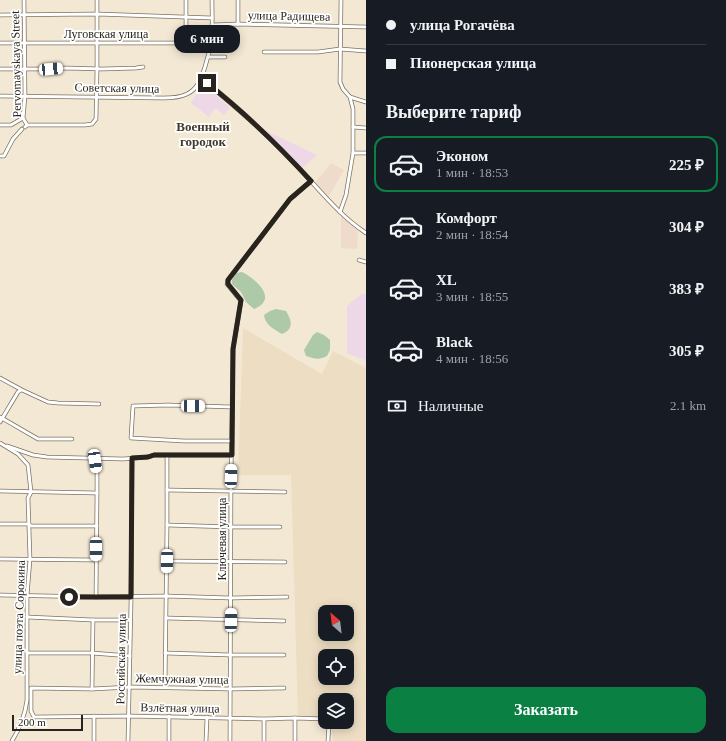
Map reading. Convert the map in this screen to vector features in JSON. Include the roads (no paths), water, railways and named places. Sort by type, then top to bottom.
[{"type":"street","name":"Pervomayskaya Street","points":[[2,156],[13,139],[25,127],[23,118],[25,96],[24,0]]},
{"type":"street","points":[[25,127],[85,126],[92,124],[96,119],[97,0]]},
{"type":"street","points":[[186,0],[186,43]]},
{"type":"street","points":[[212,0],[211,43],[202,78],[253,123],[291,160],[340,212],[366,234]]},
{"type":"street","points":[[238,0],[238,24]]},
{"type":"street","points":[[340,212],[346,195],[353,153],[353,109],[350,98],[340,82],[341,0]]},
{"type":"street","points":[[0,15],[96,14],[212,18]]},
{"type":"street","name":"улица Радищева","points":[[212,25],[238,24],[366,27]]},
{"type":"street","name":"Луговская улица","points":[[0,42],[211,43]]},
{"type":"street","points":[[264,52],[318,52],[340,49],[366,51]]},
{"type":"street","points":[[208,57],[225,57]]},
{"type":"street","points":[[0,69],[97,69],[143,67]]},
{"type":"street","name":"Советская улица","points":[[0,96],[180,97],[194,90],[202,78]]},
{"type":"street","points":[[350,98],[366,102]]},
{"type":"street","points":[[0,125],[11,125],[23,118]]},
{"type":"street","points":[[353,127],[366,128]]},
{"type":"street","points":[[353,153],[366,153]]},
{"type":"street","name":"Ключевая улица","points":[[230,741],[233,349],[241,300],[228,284],[228,280],[290,199],[311,181]]},
{"type":"street","points":[[359,260],[366,262]]},
{"type":"street","points":[[0,378],[21,390],[48,402],[99,404]]},
{"type":"street","points":[[0,422],[1,418],[18,392],[21,390]]},
{"type":"street","points":[[232,406],[133,406],[131,438],[184,441],[232,441]]},
{"type":"street","points":[[1,418],[38,439],[72,439]]},
{"type":"street","points":[[0,444],[33,455],[47,457],[132,458],[154,455],[232,455]]},
{"type":"street","name":"улица поэта Сорокина","points":[[0,444],[18,454],[28,465],[31,492],[28,498],[30,559],[27,596],[26,708],[20,729],[12,741]]},
{"type":"street","points":[[165,688],[167,455]]},
{"type":"street","points":[[95,458],[97,472],[96,597]]},
{"type":"street","name":"Российская улица","points":[[128,741],[132,458]]},
{"type":"street","points":[[167,490],[285,492]]},
{"type":"street","points":[[0,491],[97,493]]},
{"type":"street","points":[[0,524],[29,524],[31,526],[97,526]]},
{"type":"street","points":[[167,525],[280,527]]},
{"type":"street","points":[[0,559],[96,560]]},
{"type":"street","points":[[167,561],[285,562]]},
{"type":"street","points":[[0,595],[231,598],[287,597]]},
{"type":"street","points":[[27,617],[130,620]]},
{"type":"street","points":[[166,618],[284,621]]},
{"type":"street","points":[[92,689],[93,620]]},
{"type":"street","points":[[27,653],[92,653],[130,656]]},
{"type":"street","points":[[165,653],[231,655],[284,654]]},
{"type":"street","name":"Жемчужная улица","points":[[34,717],[31,711],[31,688],[284,688]]},
{"type":"street","points":[[94,716],[94,741]]},
{"type":"street","points":[[169,716],[169,741]]},
{"type":"street","name":"Взлётная улица","points":[[34,717],[169,716],[264,719],[318,718]]},
{"type":"street","points":[[206,741],[207,717]]},
{"type":"street","points":[[295,718],[295,741]]},
{"type":"street","points":[[264,719],[264,741]]},
{"type":"street","points":[[328,741],[329,729]]},
{"type":"district","name":"Военный городок","points":[[203,134]]}]
